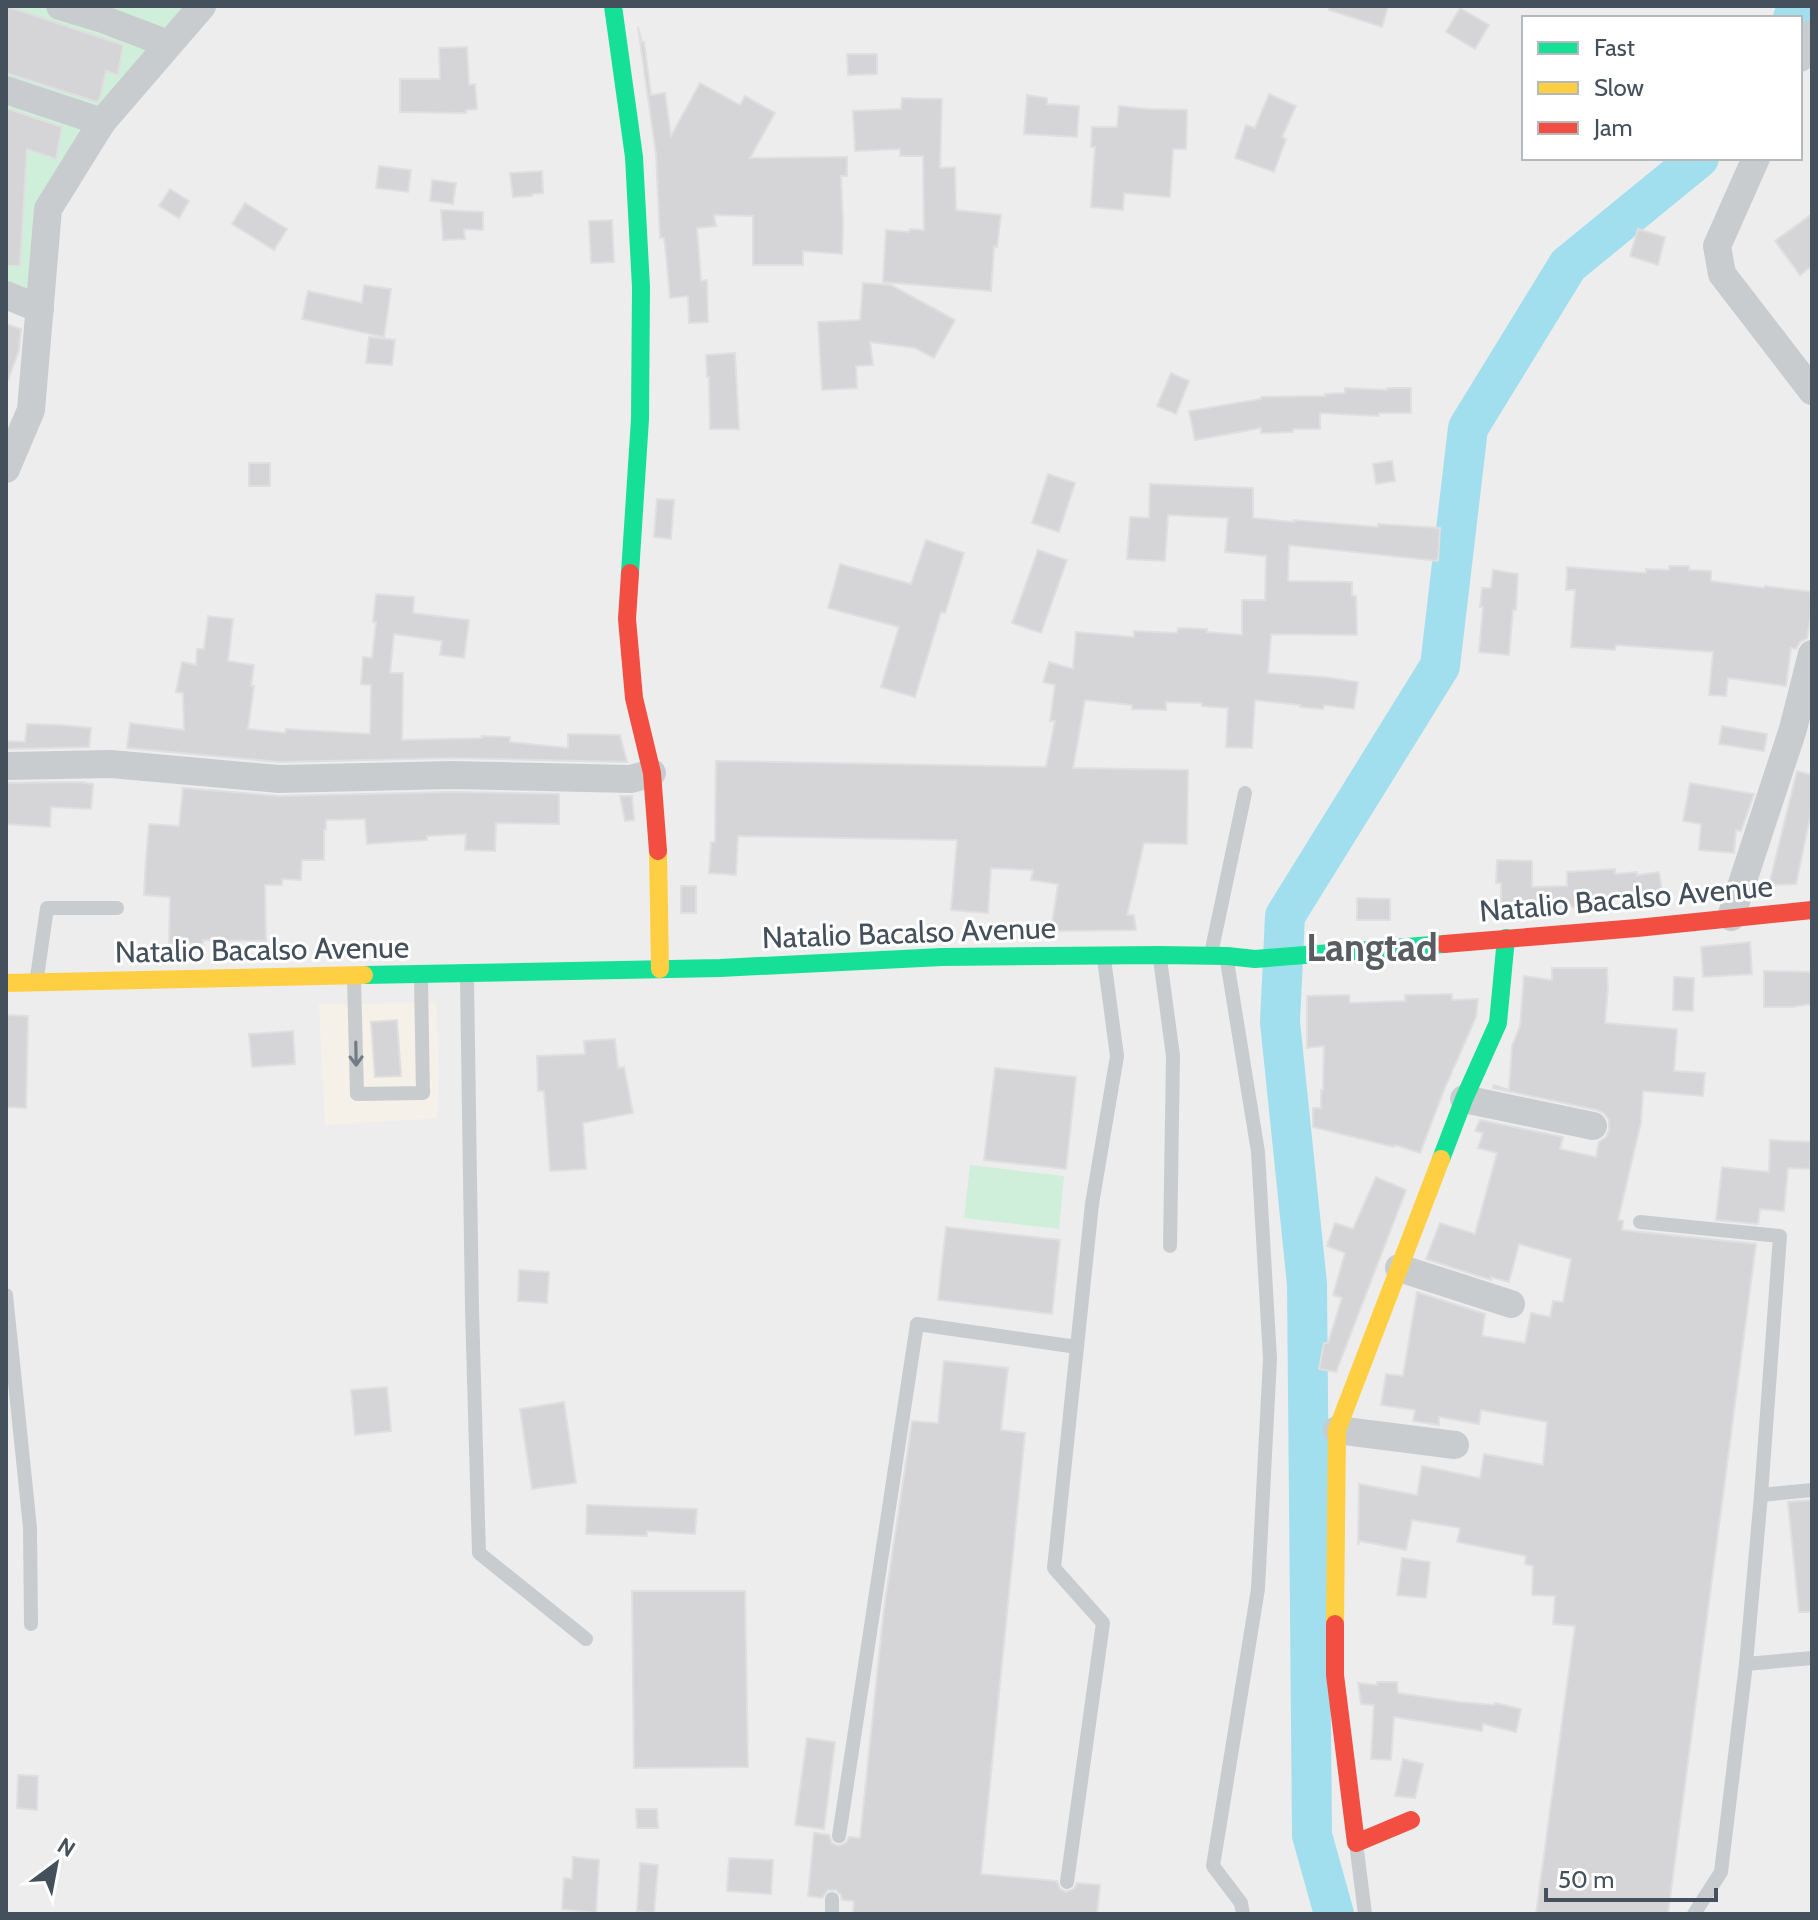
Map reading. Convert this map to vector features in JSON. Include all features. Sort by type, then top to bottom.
[{"type":"main road","points":[[613,6],[634,157],[641,287],[640,419],[627,619],[634,698],[652,773],[658,843],[660,969]]},
{"type":"main road","name":"Natalio Bacalso Avenue","points":[[6,983],[660,969],[942,957],[1159,955],[1255,959],[1637,928],[1812,910]]},
{"type":"main road","points":[[1411,1820],[1356,1843],[1335,1675],[1337,1430],[1464,1099],[1498,1023],[1506,938]]},
{"type":"street","points":[[60,6],[99,12],[168,44]]},
{"type":"street","points":[[6,469],[40,309],[48,209],[102,122],[202,6]]},
{"type":"street","points":[[1802,54],[1812,34]]},
{"type":"street","points":[[6,90],[102,122]]},
{"type":"street","points":[[1755,160],[1717,246],[1722,274],[1812,391]]},
{"type":"street","points":[[6,295],[40,309]]},
{"type":"street","points":[[1731,917],[1793,729],[1812,654]]},
{"type":"street","points":[[6,766],[111,764],[279,779],[452,775],[631,779],[652,773]]},
{"type":"street","points":[[1464,1099],[1593,1126]]},
{"type":"street","points":[[1399,1268],[1511,1304]]},
{"type":"street","points":[[1337,1430],[1455,1445]]},
{"type":"lane","points":[[1243,1914],[1241,1903],[1213,1866],[1258,1589],[1270,1359],[1258,1152],[1219,956],[1245,793]]},
{"type":"lane","points":[[36,982],[47,908],[117,908]]},
{"type":"lane","points":[[1067,1882],[1103,1623],[1054,1568],[1092,1204],[1117,1056],[1103,955]]},
{"type":"lane","points":[[1159,955],[1173,1056],[1170,1246]]},
{"type":"lane","points":[[467,973],[479,1553],[586,1639]]},
{"type":"lane","points":[[354,976],[357,1094],[423,1093],[420,974]]},
{"type":"lane","points":[[1640,1222],[1780,1236],[1746,1664],[1721,1872],[1694,1914]]},
{"type":"lane","points":[[6,1295],[30,1528],[31,1624]]},
{"type":"lane","points":[[839,1836],[917,1324],[1077,1347]]},
{"type":"lane","points":[[1761,1495],[1812,1490]]},
{"type":"lane","points":[[1746,1664],[1812,1658]]},
{"type":"lane","points":[[1356,1843],[1365,1914]]},
{"type":"shaded area","points":[[436,1003],[439,1071],[437,1118],[325,1125],[319,1004]]},
{"type":"green space","points":[[6,6],[202,6],[48,209],[40,309],[6,295]]},
{"type":"green space","points":[[970,1165],[1064,1176],[1059,1229],[964,1218]]},
{"type":"building","points":[[6,6],[123,45],[118,75],[106,71],[97,102],[6,73]]},
{"type":"building","points":[[1329,6],[1388,6],[1382,27],[1329,10]]},
{"type":"building","points":[[1460,8],[1489,25],[1475,49],[1446,32]]},
{"type":"building","points":[[638,27],[644,42],[651,95],[665,93],[671,136],[700,83],[740,105],[745,96],[775,113],[750,158],[847,157],[847,176],[841,176],[842,254],[803,251],[803,265],[753,265],[753,216],[714,215],[716,226],[697,228],[701,281],[707,280],[708,322],[689,323],[688,296],[670,298],[664,238],[660,238],[656,154]]},
{"type":"building","points":[[467,47],[469,85],[475,84],[477,109],[466,110],[466,113],[400,112],[400,79],[440,79],[439,48]]},
{"type":"building","points":[[847,54],[877,54],[877,74],[848,75]]},
{"type":"building","points":[[1269,94],[1296,106],[1282,137],[1286,139],[1274,172],[1235,158],[1246,125],[1255,128]]},
{"type":"building","points":[[1027,95],[1047,98],[1047,104],[1079,106],[1077,137],[1024,134]]},
{"type":"building","points":[[902,98],[942,99],[940,168],[955,167],[956,210],[1001,215],[997,247],[994,246],[991,291],[883,282],[886,230],[924,230],[923,156],[900,156],[900,149],[855,151],[853,111],[901,109]]},
{"type":"building","points":[[1119,106],[1187,110],[1186,149],[1173,149],[1170,197],[1124,193],[1123,210],[1091,207],[1095,147],[1091,147],[1092,127],[1117,127]]},
{"type":"building","points":[[6,108],[62,127],[56,159],[27,149],[20,266],[6,266]]},
{"type":"building","points":[[379,166],[411,170],[408,192],[376,188]]},
{"type":"building","points":[[542,171],[543,193],[513,197],[510,173]]},
{"type":"building","points":[[432,180],[456,183],[453,204],[430,201]]},
{"type":"building","points":[[170,189],[189,201],[179,218],[159,206]]},
{"type":"building","points":[[245,203],[287,229],[274,250],[232,224]]},
{"type":"building","points":[[441,210],[483,212],[483,230],[464,229],[465,239],[443,240]]},
{"type":"building","points":[[1812,214],[1812,266],[1800,275],[1775,241]]},
{"type":"building","points":[[612,220],[614,262],[591,263],[589,221]]},
{"type":"building","points":[[1638,229],[1665,237],[1658,265],[1630,256]]},
{"type":"building","points":[[863,283],[891,285],[955,320],[934,358],[915,348],[870,342],[873,365],[856,366],[857,388],[822,390],[818,322],[860,320]]},
{"type":"building","points":[[364,285],[391,289],[384,337],[302,319],[308,291],[362,303]]},
{"type":"building","points":[[6,324],[21,329],[19,350],[8,380],[6,379]]},
{"type":"building","points":[[369,337],[395,340],[392,365],[366,363]]},
{"type":"building","points":[[735,353],[739,429],[710,429],[706,355]]},
{"type":"building","points":[[1171,373],[1189,381],[1176,414],[1157,406]]},
{"type":"building","points":[[1345,388],[1411,388],[1411,413],[1379,413],[1379,416],[1320,413],[1320,429],[1261,433],[1261,428],[1195,440],[1189,411],[1261,397],[1325,396],[1345,393]]},
{"type":"building","points":[[1392,461],[1395,481],[1376,484],[1373,464]]},
{"type":"building","points":[[249,463],[270,463],[270,486],[249,486]]},
{"type":"building","points":[[1048,474],[1075,483],[1059,532],[1032,523]]},
{"type":"building","points":[[1150,484],[1253,488],[1253,518],[1440,528],[1438,561],[1289,545],[1288,581],[1352,582],[1352,596],[1356,596],[1357,635],[1271,634],[1268,673],[1358,682],[1354,709],[1324,705],[1323,709],[1300,707],[1255,700],[1252,748],[1226,747],[1228,708],[1202,706],[1202,703],[1166,702],[1166,710],[1132,709],[1132,705],[1085,700],[1073,768],[1188,770],[1187,844],[1144,843],[1127,915],[1134,915],[1136,930],[1051,931],[1058,884],[1031,880],[1033,870],[991,868],[988,913],[951,910],[957,840],[738,836],[736,875],[709,873],[711,842],[715,842],[716,761],[1046,767],[1055,721],[1050,721],[1055,685],[1043,682],[1049,662],[1073,669],[1076,632],[1134,637],[1134,631],[1177,633],[1178,628],[1242,635],[1242,600],[1265,600],[1266,556],[1225,552],[1228,518],[1168,515],[1165,561],[1127,559],[1130,517],[1149,518]]},
{"type":"building","points":[[657,499],[674,500],[671,539],[654,537]]},
{"type":"building","points":[[926,540],[964,553],[945,613],[941,612],[915,697],[881,687],[899,627],[828,608],[840,564],[911,584]]},
{"type":"building","points":[[1038,550],[1067,560],[1041,633],[1012,623]]},
{"type":"building","points":[[1669,566],[1711,571],[1711,581],[1812,592],[1807,638],[1796,649],[1791,648],[1786,686],[1728,678],[1726,696],[1709,695],[1713,652],[1616,645],[1615,650],[1571,647],[1575,590],[1566,590],[1567,567],[1646,573],[1646,569],[1669,570]]},
{"type":"building","points":[[1493,570],[1518,574],[1509,655],[1479,652],[1482,588],[1491,588]]},
{"type":"building","points":[[376,594],[414,597],[413,613],[469,620],[464,658],[440,655],[442,641],[394,634],[390,673],[403,673],[402,740],[510,737],[510,742],[568,748],[568,734],[620,735],[627,762],[452,758],[280,762],[127,748],[130,723],[184,730],[183,693],[176,692],[182,662],[196,665],[197,649],[204,649],[208,616],[233,619],[228,661],[254,665],[248,729],[285,733],[286,729],[370,734],[371,685],[361,684],[363,657],[372,658]]},
{"type":"building","points":[[27,724],[91,728],[89,747],[7,749],[7,741],[25,742]]},
{"type":"building","points":[[1722,726],[1767,734],[1764,751],[1719,744]]},
{"type":"building","points":[[1797,771],[1812,775],[1812,808],[1796,884],[1769,885]]},
{"type":"building","points":[[6,783],[93,784],[91,809],[51,807],[50,827],[6,824]]},
{"type":"building","points":[[1690,783],[1754,794],[1741,831],[1736,830],[1734,853],[1699,850],[1701,824],[1683,821]]},
{"type":"building","points":[[183,788],[279,796],[452,792],[559,794],[559,824],[496,823],[495,851],[465,850],[466,834],[367,844],[365,819],[326,820],[324,860],[302,860],[301,880],[282,879],[282,885],[265,885],[266,941],[169,943],[170,897],[144,895],[149,824],[179,826]]},
{"type":"building","points":[[620,796],[632,796],[634,820],[625,821]]},
{"type":"building","points":[[1497,860],[1532,861],[1532,887],[1567,886],[1567,872],[1615,869],[1615,874],[1659,872],[1662,890],[1639,892],[1639,897],[1584,900],[1585,906],[1526,910],[1526,906],[1501,906],[1501,883],[1496,883]]},
{"type":"building","points":[[681,886],[696,886],[696,913],[681,913]]},
{"type":"building","points":[[1357,898],[1390,899],[1390,920],[1357,920]]},
{"type":"building","points":[[1750,942],[1752,974],[1703,977],[1701,947]]},
{"type":"building","points":[[1552,968],[1607,968],[1605,1023],[1677,1029],[1674,1071],[1705,1073],[1703,1096],[1643,1091],[1641,1122],[1618,1220],[1623,1221],[1622,1230],[1756,1244],[1668,1914],[1536,1914],[1575,1626],[1553,1624],[1555,1596],[1532,1595],[1533,1566],[1525,1564],[1526,1556],[1457,1542],[1460,1528],[1412,1520],[1406,1550],[1360,1541],[1358,1545],[1359,1484],[1417,1495],[1422,1466],[1480,1478],[1484,1454],[1543,1465],[1547,1422],[1481,1410],[1479,1424],[1439,1417],[1439,1425],[1413,1421],[1415,1410],[1381,1405],[1386,1374],[1403,1376],[1417,1292],[1485,1314],[1482,1336],[1525,1343],[1531,1313],[1550,1317],[1553,1301],[1563,1302],[1571,1259],[1519,1244],[1509,1282],[1491,1277],[1491,1280],[1426,1259],[1440,1223],[1475,1234],[1497,1153],[1478,1148],[1483,1133],[1475,1131],[1480,1120],[1563,1137],[1560,1149],[1596,1157],[1599,1142],[1606,1137],[1609,1120],[1604,1113],[1493,1088],[1494,1085],[1509,1090],[1512,1046],[1520,1026],[1524,976],[1552,980]]},
{"type":"building","points":[[1764,971],[1812,972],[1812,1004],[1764,1007]]},
{"type":"building","points":[[1674,977],[1694,978],[1693,1011],[1673,1010]]},
{"type":"building","points":[[1452,994],[1452,1000],[1478,999],[1476,1017],[1420,1153],[1313,1127],[1313,1108],[1321,1108],[1324,1046],[1307,1048],[1307,996],[1349,995],[1350,1003],[1405,1001],[1405,995]]},
{"type":"building","points":[[6,1015],[28,1016],[26,1108],[6,1107]]},
{"type":"building","points":[[397,1020],[401,1076],[375,1077],[371,1022]]},
{"type":"building","points":[[293,1031],[295,1064],[252,1067],[249,1034]]},
{"type":"building","points":[[615,1039],[618,1068],[624,1067],[633,1113],[583,1123],[586,1169],[550,1171],[544,1091],[538,1091],[537,1056],[585,1054],[584,1041]]},
{"type":"building","points":[[995,1068],[1076,1077],[1066,1169],[984,1160]]},
{"type":"building","points":[[1770,1140],[1811,1142],[1810,1169],[1788,1168],[1784,1211],[1760,1209],[1758,1224],[1716,1220],[1722,1167],[1769,1172]]},
{"type":"building","points":[[1376,1177],[1406,1190],[1336,1372],[1319,1369],[1324,1343],[1328,1343],[1342,1298],[1333,1295],[1345,1253],[1327,1246],[1335,1223],[1353,1229]]},
{"type":"building","points":[[946,1227],[1060,1240],[1052,1314],[938,1300]]},
{"type":"building","points":[[519,1270],[549,1272],[547,1303],[518,1301]]},
{"type":"building","points":[[944,1361],[1008,1368],[1001,1430],[1025,1433],[981,1874],[1057,1881],[1060,1889],[1066,1892],[1074,1889],[1077,1883],[1100,1885],[1097,1914],[853,1914],[854,1901],[842,1900],[836,1890],[828,1890],[822,1898],[808,1896],[814,1833],[829,1835],[832,1843],[838,1846],[846,1843],[849,1837],[860,1838],[884,1609],[912,1421],[938,1423]]},
{"type":"building","points":[[387,1387],[391,1431],[355,1435],[351,1390]]},
{"type":"building","points":[[564,1402],[576,1483],[532,1489],[520,1409]]},
{"type":"building","points":[[1812,1500],[1812,1612],[1799,1612],[1788,1502]]},
{"type":"building","points":[[587,1505],[697,1509],[695,1534],[647,1531],[647,1536],[586,1534]]},
{"type":"building","points":[[1402,1558],[1430,1562],[1426,1598],[1397,1595]]},
{"type":"building","points":[[632,1591],[745,1591],[748,1767],[634,1768]]},
{"type":"building","points":[[1377,1682],[1397,1682],[1398,1693],[1460,1702],[1495,1703],[1521,1709],[1516,1732],[1483,1724],[1482,1731],[1394,1717],[1391,1760],[1371,1759],[1374,1705],[1361,1704],[1358,1683],[1377,1685]]},
{"type":"building","points":[[807,1738],[835,1742],[824,1829],[795,1825]]},
{"type":"building","points":[[1403,1759],[1423,1764],[1415,1798],[1395,1796]]},
{"type":"building","points":[[18,1775],[38,1776],[37,1810],[17,1808]]},
{"type":"building","points":[[636,1809],[657,1809],[658,1828],[637,1828]]},
{"type":"building","points":[[573,1857],[599,1860],[596,1913],[562,1909],[564,1878],[572,1879]]},
{"type":"building","points":[[729,1858],[773,1860],[771,1894],[727,1891]]},
{"type":"building","points":[[640,1863],[658,1865],[654,1913],[637,1911]]},
{"type":"waterway","points":[[1794,16],[1799,6]]},
{"type":"waterway","points":[[1334,1914],[1312,1835],[1307,1284],[1280,1022],[1285,916],[1440,666],[1468,428],[1568,265],[1697,160]]},
{"type":"traffic: fast","points":[[613,6],[634,157],[641,287],[640,419],[630,573]]},
{"type":"traffic: fast","points":[[1441,1159],[1498,1023],[1506,938]]},
{"type":"traffic: fast","points":[[364,975],[720,968],[942,957],[1159,955],[1255,959],[1444,944]]},
{"type":"traffic: slow","points":[[658,851],[660,969]]},
{"type":"traffic: slow","points":[[6,983],[364,975]]},
{"type":"traffic: slow","points":[[1335,1624],[1337,1430],[1441,1159]]},
{"type":"traffic: jam","points":[[630,573],[627,619],[634,698],[652,773],[658,851]]},
{"type":"traffic: jam","points":[[1444,944],[1812,910]]},
{"type":"traffic: jam","points":[[1335,1624],[1335,1675],[1356,1843],[1411,1820]]},
{"type":"district","name":"Langtad","points":[[1372,948]]}]
